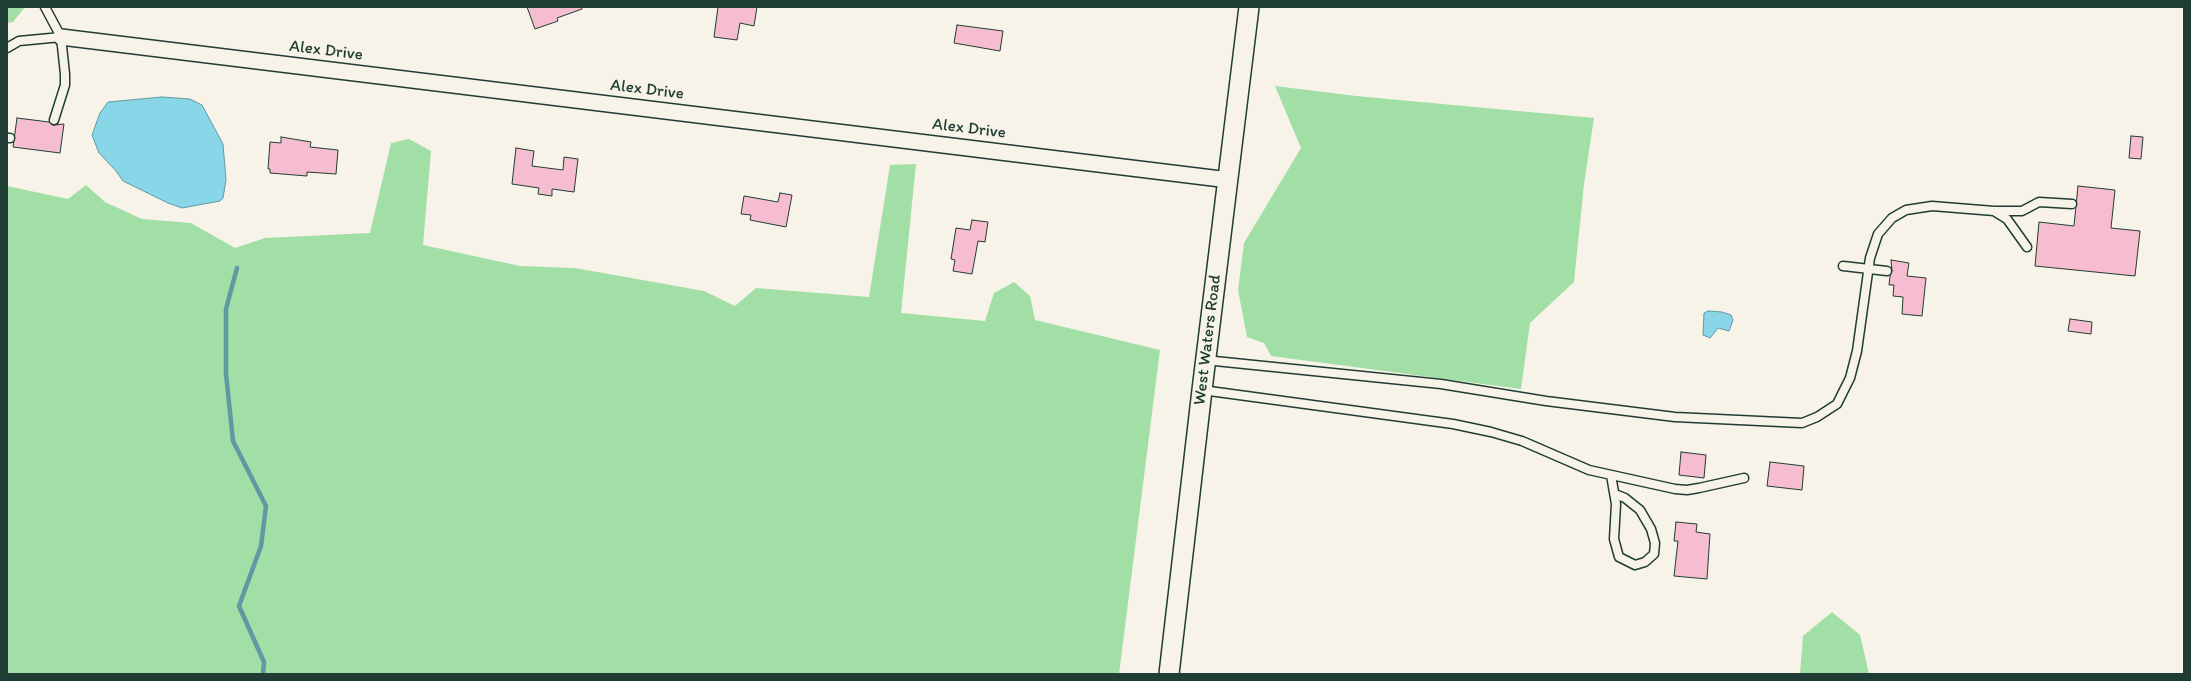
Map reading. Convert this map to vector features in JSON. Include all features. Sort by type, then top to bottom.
[{"type":"street","name":"West Waters Road","points":[[1170,674],[1205,360],[1229,180],[1249,7]]},
{"type":"street","name":"Alex Drive","points":[[61,38],[1229,180]]},
{"type":"lane","points":[[45,7],[61,38],[65,85],[54,120]]},
{"type":"lane","points":[[7,48],[19,42],[61,38]]},
{"type":"lane","points":[[1205,360],[1441,384],[1546,401],[1675,417],[1802,423],[1817,417],[1837,404],[1850,378],[1857,351],[1868,269],[1878,234],[1892,218],[1906,210],[1932,206],[1994,211],[2022,210],[2039,202],[2072,204]]},
{"type":"lane","points":[[1994,211],[2006,219],[2026,246]]},
{"type":"lane","points":[[1843,266],[1886,271]]},
{"type":"lane","points":[[1202,390],[1476,428],[1522,441],[1589,470],[1687,490],[1744,478]]},
{"type":"lane","points":[[1611,475],[1615,494],[1614,539],[1619,557],[1635,565],[1645,562],[1654,554],[1655,543],[1651,529],[1640,510],[1625,498],[1615,494]]},
{"type":"green space","points":[[7,7],[25,7],[13,22],[7,23]]},
{"type":"green space","points":[[1275,86],[1356,96],[1594,118],[1584,184],[1574,282],[1530,323],[1521,389],[1271,356],[1264,343],[1247,337],[1238,290],[1244,243],[1301,148]]},
{"type":"green space","points":[[409,139],[431,151],[423,245],[520,266],[575,268],[704,291],[735,306],[756,288],[869,297],[890,165],[916,164],[901,313],[985,321],[994,293],[1014,282],[1030,296],[1035,320],[1160,350],[1119,674],[7,674],[7,186],[68,199],[86,185],[105,202],[142,219],[191,223],[235,248],[265,238],[370,233],[391,143]]},
{"type":"green space","points":[[1832,612],[1860,635],[1869,674],[1800,674],[1803,636]]},
{"type":"water","points":[[162,97],[190,99],[202,105],[223,144],[226,180],[223,198],[220,201],[182,208],[168,203],[123,181],[99,153],[92,135],[100,113],[108,102]]},
{"type":"water","points":[[1708,311],[1722,312],[1731,315],[1733,320],[1729,331],[1718,328],[1710,338],[1703,335],[1704,313]]},
{"type":"building","points":[[527,7],[581,7],[582,9],[557,18],[558,21],[535,29]]},
{"type":"building","points":[[718,7],[757,7],[754,26],[740,23],[737,40],[714,37]]},
{"type":"building","points":[[957,25],[1003,31],[1000,51],[954,43]]},
{"type":"building","points":[[17,118],[49,122],[53,125],[64,124],[60,153],[13,147]]},
{"type":"building","points":[[2131,136],[2143,137],[2141,159],[2129,158]]},
{"type":"building","points":[[281,137],[311,142],[310,147],[338,150],[336,174],[307,172],[307,176],[270,173],[270,169],[268,169],[270,142],[281,143]]},
{"type":"building","points":[[516,148],[534,151],[532,166],[563,170],[564,157],[578,159],[574,192],[552,189],[552,196],[538,194],[539,188],[512,184]]},
{"type":"building","points":[[2078,186],[2115,190],[2111,228],[2140,231],[2135,276],[2035,266],[2039,222],[2074,226]]},
{"type":"building","points":[[780,193],[792,195],[786,227],[750,220],[751,215],[741,214],[744,196],[778,202]]},
{"type":"building","points":[[972,220],[988,222],[985,242],[978,241],[972,274],[953,271],[955,260],[951,259],[956,228],[970,230]]},
{"type":"building","points":[[1891,260],[1909,263],[1907,276],[1926,278],[1922,316],[1902,314],[1903,297],[1893,296],[1894,285],[1889,285],[1892,271]]},
{"type":"building","points":[[2070,319],[2092,322],[2091,334],[2068,331]]},
{"type":"building","points":[[1681,452],[1706,455],[1704,478],[1679,475]]},
{"type":"building","points":[[1770,462],[1804,466],[1802,490],[1767,486]]},
{"type":"building","points":[[1676,522],[1697,524],[1696,532],[1710,534],[1707,579],[1674,576],[1678,541],[1674,541]]},
{"type":"waterway","points":[[237,268],[226,309],[226,374],[233,441],[266,506],[261,546],[239,606],[264,662],[263,674]]}]
